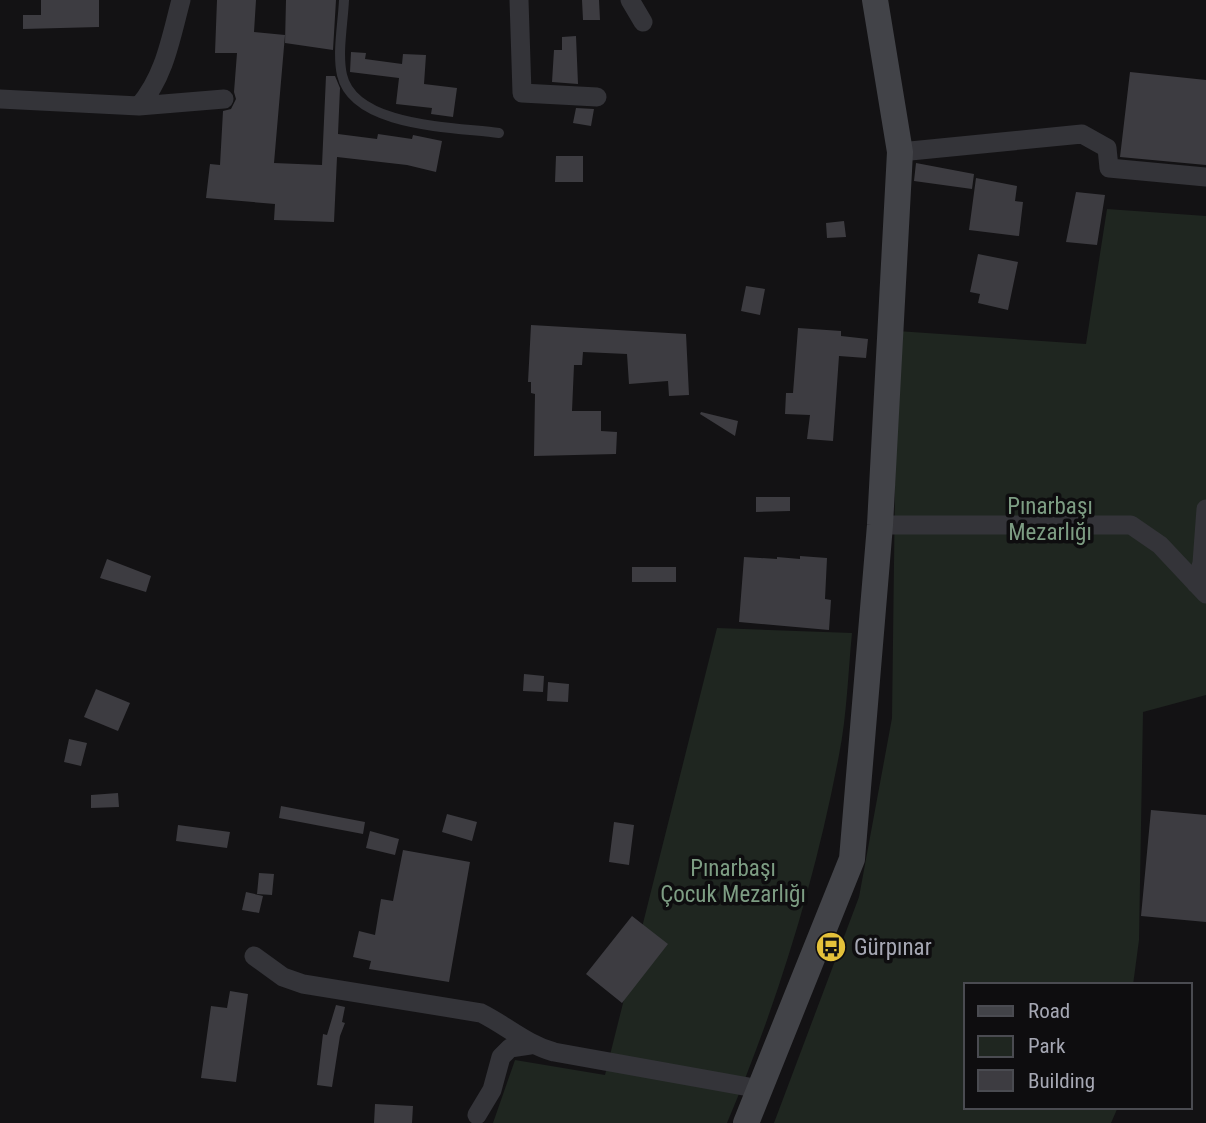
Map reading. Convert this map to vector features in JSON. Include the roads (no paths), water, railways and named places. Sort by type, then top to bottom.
[{"type":"main road","points":[[746,1123],[852,859],[880,525],[901,152],[875,0]]},
{"type":"street","points":[[139,106],[151,92],[162,69],[181,0]]},
{"type":"street","points":[[519,0],[522,93],[597,97]]},
{"type":"street","points":[[630,0],[643,22]]},
{"type":"street","points":[[0,99],[139,106],[224,99]]},
{"type":"street","points":[[901,152],[1082,134],[1107,148],[1109,167],[1206,177]]},
{"type":"street","points":[[1201,589],[1206,509]]},
{"type":"street","points":[[880,525],[1131,525],[1160,545],[1201,589]]},
{"type":"street","points":[[254,956],[283,977],[303,984],[481,1013],[503,1024],[530,1045]]},
{"type":"street","points":[[477,1115],[492,1090],[501,1058],[510,1048],[530,1045],[654,1072],[760,1089]]},
{"type":"lane","points":[[344,0],[341,74],[349,91],[363,106],[387,117],[499,133]]},
{"type":"place","name":"Gürpınar","points":[[831,947]]},
{"type":"park label","name":"Pınarbaşı Mezarlığı","points":[[1050,519]]},
{"type":"park label","name":"Pınarbaşı Çocuk Mezarlığı","points":[[733,881]]}]
